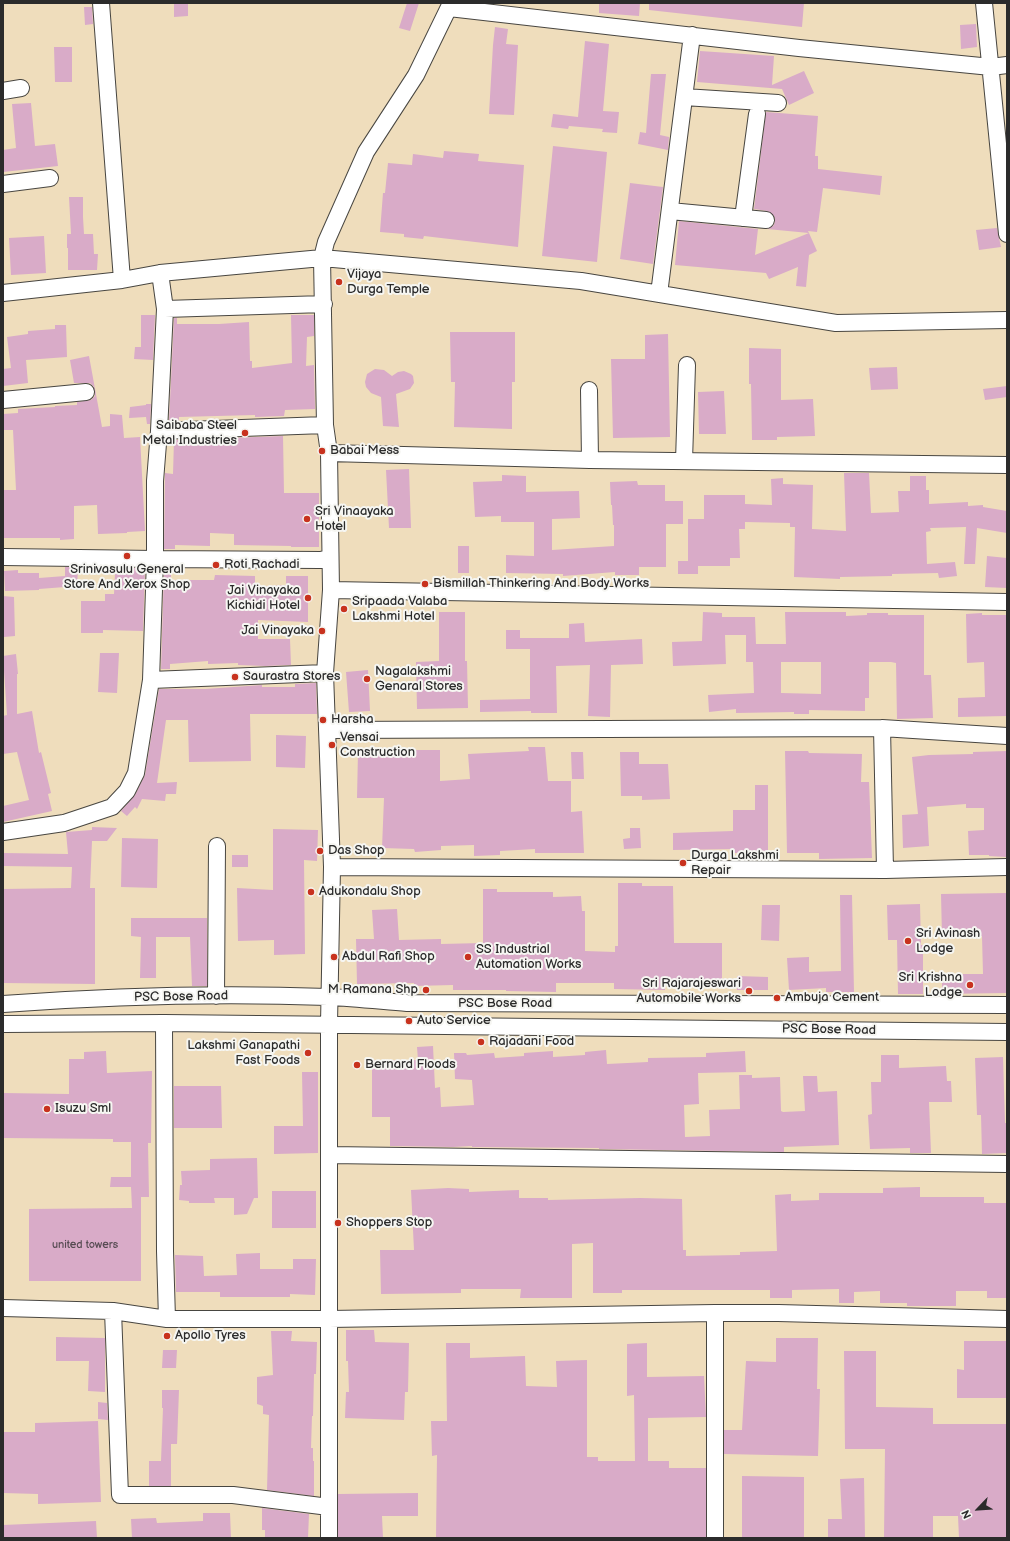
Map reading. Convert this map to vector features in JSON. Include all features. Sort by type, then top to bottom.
[{"type":"street","points":[[101,3],[122,280]]},
{"type":"street","points":[[984,3],[1005,191],[1007,234]]},
{"type":"street","points":[[329,1538],[329,997],[332,867],[325,673],[330,590],[329,453],[325,425],[322,258],[326,242],[366,152],[416,75],[450,5],[692,35],[991,67],[1007,65]]},
{"type":"street","points":[[659,294],[692,35]]},
{"type":"street","points":[[3,91],[21,88]]},
{"type":"street","points":[[684,97],[778,103]]},
{"type":"street","points":[[743,218],[757,114]]},
{"type":"street","points":[[3,184],[50,178]]},
{"type":"street","points":[[670,210],[766,220]]},
{"type":"street","points":[[3,293],[122,280],[161,278],[322,258],[581,281],[836,323],[1007,320]]},
{"type":"street","points":[[3,832],[64,823],[112,807],[127,791],[136,774],[151,680],[155,559],[155,492],[165,305],[161,278]]},
{"type":"street","points":[[165,305],[324,304]]},
{"type":"street","points":[[684,461],[688,365]]},
{"type":"street","points":[[589,390],[590,460]]},
{"type":"street","points":[[3,400],[86,392]]},
{"type":"street","points":[[159,431],[325,425]]},
{"type":"street","points":[[329,453],[590,460],[1007,465]]},
{"type":"street","points":[[3,556],[155,559],[321,560],[329,558]]},
{"type":"street","points":[[330,590],[1007,602]]},
{"type":"street","points":[[151,680],[325,673]]},
{"type":"street","points":[[327,730],[882,728],[1007,736]]},
{"type":"street","points":[[882,728],[884,870]]},
{"type":"street","points":[[216,996],[217,846]]},
{"type":"street","points":[[332,867],[884,870],[1007,867]]},
{"type":"street","name":"PSC Bose Road","points":[[3,1004],[90,998],[216,996],[329,997],[415,1004],[1007,1005]]},
{"type":"street","points":[[164,1023],[165,1251],[168,1320]]},
{"type":"street","name":"PSC Bose Road","points":[[3,1024],[329,1024],[1007,1032]]},
{"type":"street","points":[[329,1155],[1007,1164]]},
{"type":"street","points":[[3,1308],[113,1311],[168,1320],[329,1319],[715,1312],[1007,1319]]},
{"type":"street","points":[[113,1311],[120,1495],[233,1495],[329,1507]]},
{"type":"street","points":[[715,1312],[715,1538]]},
{"type":"building","points":[[174,3],[188,3],[188,16],[174,17]]},
{"type":"building","points":[[407,3],[419,3],[410,31],[399,28]]},
{"type":"building","points":[[599,3],[640,3],[639,16],[599,13]]},
{"type":"building","points":[[649,3],[804,3],[802,27],[649,10]]},
{"type":"building","points":[[84,7],[92,7],[93,24],[85,25]]},
{"type":"building","points":[[976,24],[977,47],[961,49],[960,25]]},
{"type":"building","points":[[495,27],[508,29],[506,44],[518,45],[514,115],[489,114]]},
{"type":"building","points":[[585,41],[609,44],[603,111],[619,112],[617,133],[602,132],[603,129],[569,126],[568,129],[551,127],[553,114],[578,117]]},
{"type":"building","points":[[54,47],[72,47],[72,82],[55,82]]},
{"type":"building","points":[[700,51],[774,56],[772,85],[804,71],[814,93],[789,105],[782,89],[697,82]]},
{"type":"building","points":[[651,74],[666,74],[660,135],[669,137],[668,150],[638,144],[640,132],[646,133]]},
{"type":"building","points":[[31,103],[35,146],[55,144],[58,166],[3,172],[3,150],[16,148],[12,104]]},
{"type":"building","points":[[766,112],[818,116],[815,156],[818,156],[818,169],[882,176],[880,195],[823,188],[817,232],[808,231],[809,233],[767,229],[774,225],[774,216],[767,211],[754,209]]},
{"type":"building","points":[[553,146],[607,152],[597,262],[542,256]]},
{"type":"building","points":[[444,151],[479,154],[478,161],[524,165],[518,247],[424,236],[423,239],[404,237],[404,234],[380,232],[383,193],[385,193],[388,163],[412,165],[413,154],[443,158]]},
{"type":"building","points":[[630,183],[663,187],[653,264],[620,259]]},
{"type":"building","points":[[69,197],[83,197],[84,234],[93,234],[94,254],[98,254],[97,270],[68,270],[67,234],[71,234]]},
{"type":"building","points":[[679,221],[758,229],[755,255],[809,233],[817,251],[809,255],[806,287],[796,286],[798,267],[769,279],[766,273],[675,265]]},
{"type":"building","points":[[997,228],[1001,247],[979,250],[976,230]]},
{"type":"building","points":[[44,236],[46,273],[11,275],[9,238]]},
{"type":"building","points":[[141,315],[155,315],[153,360],[134,359],[135,347],[141,347]]},
{"type":"building","points":[[291,315],[314,315],[314,336],[307,337],[306,366],[314,365],[315,409],[285,410],[284,416],[255,417],[255,415],[179,417],[179,421],[169,421],[174,318],[177,318],[177,324],[249,322],[250,361],[252,361],[252,368],[292,363]]},
{"type":"building","points":[[55,325],[66,325],[67,357],[26,360],[28,383],[3,386],[3,369],[11,368],[7,337],[28,334],[28,331],[55,329]]},
{"type":"building","points":[[450,332],[515,332],[515,382],[512,382],[512,429],[454,427],[455,382],[451,382]]},
{"type":"building","points":[[668,334],[670,437],[613,438],[611,359],[645,359],[645,335]]},
{"type":"building","points":[[749,348],[781,349],[781,400],[813,399],[815,436],[777,437],[777,440],[752,440]]},
{"type":"building","points":[[89,356],[102,427],[110,426],[110,414],[122,415],[124,438],[140,437],[145,531],[98,534],[97,505],[74,506],[74,539],[3,538],[3,490],[16,490],[13,430],[3,430],[3,414],[18,413],[18,409],[77,405],[77,402],[91,400],[95,396],[94,387],[90,383],[74,383],[70,360]]},
{"type":"building","points":[[897,367],[898,389],[871,390],[869,368]]},
{"type":"building","points":[[375,369],[384,370],[392,376],[398,372],[404,371],[413,376],[414,383],[410,389],[396,394],[399,427],[383,426],[381,397],[371,393],[366,387],[365,382],[367,374]]},
{"type":"building","points":[[1007,386],[1007,397],[985,400],[983,389]]},
{"type":"building","points":[[724,391],[726,434],[699,434],[698,392]]},
{"type":"building","points":[[151,404],[150,424],[147,424],[146,417],[129,418],[130,407]]},
{"type":"building","points":[[283,436],[284,493],[319,493],[319,547],[234,545],[234,534],[210,533],[210,546],[175,545],[175,549],[164,549],[165,473],[173,474],[174,440]]},
{"type":"building","points":[[409,469],[411,528],[389,528],[386,470]]},
{"type":"building","points":[[844,473],[869,473],[871,513],[899,512],[898,491],[910,491],[910,476],[926,476],[926,490],[929,490],[929,504],[968,502],[968,506],[983,505],[983,507],[1007,511],[1007,533],[977,528],[975,564],[964,564],[966,527],[930,528],[931,531],[926,532],[927,564],[955,562],[957,576],[939,578],[938,573],[892,574],[892,576],[840,577],[840,579],[794,577],[795,527],[790,527],[790,523],[745,522],[745,529],[739,529],[740,558],[730,558],[730,566],[698,566],[698,574],[678,574],[678,561],[688,561],[688,519],[704,519],[704,495],[745,495],[745,504],[772,505],[771,479],[783,478],[783,484],[813,485],[812,529],[846,531]]},
{"type":"building","points":[[502,475],[526,476],[526,492],[579,491],[580,518],[552,519],[552,550],[614,546],[614,525],[610,482],[637,481],[638,485],[665,485],[665,501],[683,501],[683,524],[666,524],[666,567],[639,567],[639,575],[615,575],[615,572],[563,576],[563,574],[506,573],[506,555],[534,556],[534,522],[501,522],[501,516],[475,517],[473,482],[502,481]]},
{"type":"building","points":[[458,546],[469,546],[469,573],[458,573]]},
{"type":"building","points":[[987,556],[1007,558],[1007,588],[985,587]]},
{"type":"building","points":[[65,567],[78,567],[77,589],[65,589],[65,587],[39,590],[5,591],[4,571],[18,570],[18,573],[39,573],[39,578],[65,576]]},
{"type":"building","points":[[120,568],[145,568],[143,631],[103,630],[103,633],[81,633],[81,601],[105,601],[105,594],[114,594],[115,574],[120,574]]},
{"type":"building","points":[[171,569],[171,580],[214,580],[215,575],[255,576],[255,587],[286,585],[286,576],[308,576],[308,622],[258,620],[258,639],[290,639],[291,665],[238,665],[238,663],[208,664],[208,661],[170,664],[170,669],[161,669],[164,570]]},
{"type":"building","points":[[3,596],[14,597],[15,636],[4,637]]},
{"type":"building","points":[[439,612],[465,612],[465,661],[467,661],[468,708],[417,709],[416,662],[439,661]]},
{"type":"building","points":[[703,612],[722,613],[722,617],[755,617],[756,644],[786,644],[785,612],[846,612],[846,616],[867,615],[867,613],[888,613],[888,615],[924,615],[924,675],[931,675],[933,718],[897,719],[896,663],[891,662],[869,662],[869,698],[865,698],[865,711],[809,710],[809,714],[794,714],[794,712],[736,713],[736,709],[709,712],[708,695],[754,693],[753,662],[746,662],[746,635],[725,635],[726,664],[673,666],[672,642],[702,641]],"holes":[[[781,662],[821,662],[821,694],[781,693]]]},
{"type":"building","points":[[982,613],[982,615],[1007,615],[1007,716],[958,717],[958,698],[985,697],[984,662],[967,663],[966,614]]},
{"type":"building","points":[[584,623],[585,642],[642,639],[643,664],[611,665],[610,717],[588,716],[590,665],[556,666],[557,713],[531,713],[531,711],[480,712],[480,700],[530,699],[530,649],[506,649],[506,630],[520,630],[520,638],[569,638],[569,624]]},
{"type":"building","points":[[100,653],[119,653],[117,693],[98,692]]},
{"type":"building","points":[[16,654],[18,674],[17,714],[32,711],[39,753],[41,752],[51,793],[48,794],[52,811],[3,822],[3,806],[29,800],[17,752],[3,754],[3,716],[7,715],[3,656]]},
{"type":"building","points":[[368,670],[370,711],[349,712],[346,672]]},
{"type":"building","points":[[316,683],[317,714],[250,714],[251,761],[189,762],[188,720],[166,720],[157,783],[177,782],[176,794],[166,794],[165,801],[142,799],[137,809],[135,807],[127,816],[121,811],[135,795],[145,775],[159,689],[205,689],[262,685],[262,687],[295,687],[295,684]]},
{"type":"building","points":[[276,735],[306,736],[305,768],[276,767]]},
{"type":"building","points":[[528,747],[545,747],[548,781],[571,781],[571,812],[582,811],[584,853],[535,853],[535,849],[500,851],[500,855],[474,856],[474,845],[441,846],[441,850],[415,852],[414,849],[382,848],[384,798],[357,798],[358,752],[413,753],[413,750],[440,750],[440,781],[470,779],[468,754],[529,751]]},
{"type":"building","points":[[785,751],[862,754],[861,782],[869,782],[872,858],[819,859],[819,853],[787,853]]},
{"type":"building","points":[[1007,751],[1007,857],[969,855],[968,831],[984,830],[984,808],[966,808],[966,804],[927,807],[929,846],[903,848],[902,815],[918,814],[912,757]]},
{"type":"building","points":[[571,752],[583,752],[584,779],[572,779]]},
{"type":"building","points":[[620,752],[639,752],[639,764],[668,764],[670,799],[642,800],[642,796],[621,796]]},
{"type":"building","points":[[755,785],[768,785],[768,857],[755,857],[755,853],[733,853],[733,849],[673,850],[673,833],[733,831],[733,810],[755,810]]},
{"type":"building","points":[[92,827],[117,828],[107,841],[92,841],[90,888],[95,888],[95,984],[3,983],[3,889],[71,888],[72,867],[3,866],[3,853],[68,854],[66,832],[92,830]]},
{"type":"building","points":[[630,828],[640,828],[641,848],[624,849],[623,839],[630,838]]},
{"type":"building","points":[[273,829],[318,830],[317,861],[304,860],[305,954],[274,955],[274,940],[238,941],[237,888],[273,890]]},
{"type":"building","points":[[122,838],[158,839],[157,888],[121,887]]},
{"type":"building","points":[[232,855],[248,855],[248,867],[232,867]]},
{"type":"building","points":[[618,883],[642,883],[642,886],[673,886],[674,943],[722,943],[722,985],[665,985],[665,990],[614,989],[614,983],[556,983],[556,992],[453,990],[453,985],[414,986],[414,983],[357,984],[356,939],[374,939],[372,910],[397,909],[399,940],[441,939],[441,944],[483,943],[483,889],[497,889],[497,892],[553,892],[553,897],[581,896],[582,911],[585,911],[585,951],[615,952],[615,946],[618,946]]},
{"type":"building","points":[[1007,893],[1007,993],[942,994],[942,974],[983,974],[982,936],[942,937],[941,894]]},
{"type":"building","points":[[840,895],[852,895],[854,992],[826,992],[826,988],[789,990],[787,958],[809,957],[809,972],[841,971]]},
{"type":"building","points":[[920,904],[921,945],[923,945],[923,994],[898,994],[897,940],[888,940],[887,905]]},
{"type":"building","points":[[762,905],[780,905],[779,941],[761,940]]},
{"type":"building","points":[[131,918],[207,918],[207,986],[192,986],[190,937],[156,937],[156,978],[140,978],[141,937],[131,936]]},
{"type":"building","points":[[737,976],[768,977],[768,990],[737,990]]},
{"type":"building","points":[[433,1046],[435,1088],[440,1087],[441,1107],[474,1105],[472,1080],[455,1079],[454,1053],[466,1053],[467,1055],[494,1053],[495,1058],[524,1056],[524,1053],[553,1051],[553,1057],[585,1055],[585,1052],[606,1050],[607,1064],[648,1062],[648,1058],[706,1057],[706,1053],[745,1051],[746,1072],[698,1073],[699,1104],[684,1105],[685,1137],[710,1136],[709,1110],[740,1109],[739,1075],[752,1075],[752,1078],[780,1077],[781,1111],[783,1112],[805,1111],[803,1076],[817,1076],[818,1092],[837,1091],[839,1145],[784,1147],[784,1152],[472,1146],[390,1146],[390,1117],[372,1117],[372,1060],[418,1060],[417,1047]]},
{"type":"building","points":[[106,1051],[107,1073],[152,1071],[151,1143],[148,1143],[149,1197],[141,1197],[141,1281],[29,1281],[29,1209],[132,1208],[131,1187],[110,1187],[111,1177],[131,1177],[131,1142],[113,1142],[113,1139],[3,1138],[3,1093],[69,1094],[69,1059],[84,1059],[84,1052]]},
{"type":"building","points":[[881,1055],[899,1055],[899,1068],[946,1066],[947,1081],[951,1081],[952,1102],[929,1102],[931,1153],[910,1153],[910,1148],[870,1149],[868,1115],[872,1114],[871,1082],[881,1082]]},
{"type":"building","points":[[1003,1057],[1005,1123],[1007,1123],[1007,1153],[982,1154],[981,1115],[977,1115],[975,1058]]},
{"type":"building","points":[[302,1072],[318,1072],[318,1153],[274,1154],[274,1126],[303,1126]]},
{"type":"building","points":[[174,1086],[221,1086],[222,1128],[174,1128]]},
{"type":"building","points":[[257,1158],[258,1198],[254,1198],[247,1214],[234,1215],[234,1198],[214,1198],[215,1203],[189,1203],[189,1201],[179,1200],[180,1185],[182,1185],[181,1171],[210,1170],[210,1159]]},
{"type":"building","points":[[920,1187],[920,1197],[984,1197],[984,1203],[1007,1203],[1007,1298],[987,1298],[987,1291],[956,1291],[956,1306],[907,1306],[907,1303],[880,1303],[880,1291],[854,1292],[854,1303],[839,1303],[839,1289],[792,1290],[792,1298],[770,1298],[770,1290],[622,1290],[622,1293],[593,1293],[593,1243],[572,1244],[572,1298],[520,1298],[521,1289],[461,1289],[461,1293],[381,1294],[380,1250],[414,1250],[411,1190],[448,1188],[469,1189],[469,1192],[519,1190],[519,1198],[548,1198],[548,1200],[640,1198],[682,1199],[683,1250],[686,1250],[686,1256],[740,1255],[740,1252],[777,1251],[775,1195],[791,1194],[791,1201],[819,1200],[819,1193],[883,1193],[883,1188]]},
{"type":"building","points":[[272,1191],[316,1191],[316,1228],[272,1228]]},
{"type":"building","points":[[260,1253],[260,1269],[293,1269],[293,1259],[316,1259],[315,1295],[290,1294],[290,1297],[220,1297],[220,1292],[176,1292],[175,1255],[203,1256],[204,1276],[237,1275],[236,1254]]},
{"type":"building","points":[[346,1330],[374,1330],[375,1342],[409,1343],[408,1392],[405,1392],[404,1420],[345,1418],[346,1392],[349,1392],[348,1361],[346,1361]]},
{"type":"building","points":[[271,1331],[292,1331],[291,1341],[317,1342],[311,1448],[313,1448],[314,1461],[314,1496],[267,1490],[269,1415],[263,1414],[263,1406],[257,1404],[257,1377],[273,1375]]},
{"type":"building","points":[[56,1337],[105,1338],[105,1392],[88,1391],[89,1361],[56,1361]]},
{"type":"building","points":[[776,1338],[818,1338],[817,1389],[820,1389],[818,1456],[724,1454],[724,1430],[742,1430],[746,1361],[776,1362]]},
{"type":"building","points":[[964,1341],[1007,1341],[1007,1398],[957,1398],[957,1369],[964,1370]]},
{"type":"building","points":[[446,1343],[470,1343],[470,1358],[525,1356],[526,1386],[557,1387],[556,1361],[587,1360],[587,1457],[598,1457],[598,1461],[635,1461],[634,1395],[627,1396],[627,1344],[647,1343],[647,1377],[704,1376],[706,1417],[648,1418],[648,1461],[669,1461],[669,1468],[706,1468],[706,1538],[436,1538],[437,1455],[432,1456],[431,1421],[447,1421]]},
{"type":"building","points":[[163,1350],[177,1350],[176,1368],[162,1368]]},
{"type":"building","points":[[844,1351],[876,1351],[876,1407],[933,1408],[933,1424],[1007,1424],[1007,1538],[959,1538],[958,1516],[933,1516],[933,1538],[884,1538],[885,1449],[845,1449]]},
{"type":"building","points":[[162,1390],[179,1390],[177,1444],[171,1444],[171,1486],[149,1486],[149,1461],[161,1461],[163,1408]]},
{"type":"building","points":[[98,1402],[107,1403],[108,1420],[98,1419]]},
{"type":"building","points":[[98,1421],[101,1502],[38,1504],[38,1494],[3,1493],[3,1432],[35,1432],[35,1423]]},
{"type":"building","points":[[742,1476],[804,1477],[804,1538],[742,1538]]},
{"type":"building","points":[[864,1478],[865,1538],[828,1538],[828,1519],[842,1519],[840,1479]]},
{"type":"building","points":[[418,1493],[418,1516],[382,1516],[383,1538],[338,1538],[338,1494]]},
{"type":"building","points":[[262,1508],[309,1514],[308,1538],[265,1538],[265,1530],[262,1530]]},
{"type":"building","points":[[203,1513],[230,1513],[231,1538],[132,1538],[131,1519],[156,1518],[157,1523],[203,1521]]},
{"type":"building","points":[[96,1521],[97,1538],[3,1538],[3,1525]]},
{"type":"place","name":"Vijaya Durga Temple","points":[[339,282]]},
{"type":"place","name":"Saibaba Steel Metal Industries","points":[[245,433]]},
{"type":"place","name":"Babai Mess","points":[[322,451]]},
{"type":"place","name":"Sri Vinaayaka Hotel","points":[[307,519]]},
{"type":"place","name":"Srinivasulu General Store And Xerox Shop","points":[[127,556]]},
{"type":"place","name":"Roti Rachadi","points":[[216,565]]},
{"type":"place","name":"Bismillah Thinkering And Body Works","points":[[425,584]]},
{"type":"place","name":"Jai Vinayaka Kichidi Hotel","points":[[308,598]]},
{"type":"place","name":"Sripaada Valaba Lakshmi Hotel","points":[[344,609]]},
{"type":"place","name":"Jai Vinayaka","points":[[322,631]]},
{"type":"place","name":"Saurastra Stores","points":[[235,677]]},
{"type":"place","name":"Nagalakshmi Genaral Stores","points":[[367,679]]},
{"type":"place","name":"Harsha","points":[[323,720]]},
{"type":"place","name":"Vensai Construction","points":[[332,745]]},
{"type":"place","name":"Das Shop","points":[[320,851]]},
{"type":"place","name":"Durga Lakshmi Repair","points":[[683,863]]},
{"type":"place","name":"Adukondalu Shop","points":[[311,892]]},
{"type":"place","name":"Sri Avinash Lodge","points":[[908,941]]},
{"type":"place","name":"Abdul Rafi Shop","points":[[334,957]]},
{"type":"place","name":"SS Industrial Automation Works","points":[[468,957]]},
{"type":"place","name":"Sri Krishna Lodge","points":[[970,985]]},
{"type":"place","name":"M Ramana Shp","points":[[426,990]]},
{"type":"place","name":"Sri Rajarajeswari Automobile Works","points":[[749,991]]},
{"type":"place","name":"Ambuja Cement","points":[[777,998]]},
{"type":"place","name":"Auto Service","points":[[409,1021]]},
{"type":"place","name":"Rajadani Food","points":[[481,1042]]},
{"type":"place","name":"Lakshmi Ganapathi Fast Foods","points":[[308,1053]]},
{"type":"place","name":"Bernard Floods","points":[[357,1065]]},
{"type":"place","name":"Isuzu Sml","points":[[47,1109]]},
{"type":"place","name":"Shoppers Stop","points":[[338,1223]]},
{"type":"place","name":"Apollo Tyres","points":[[167,1336]]}]
